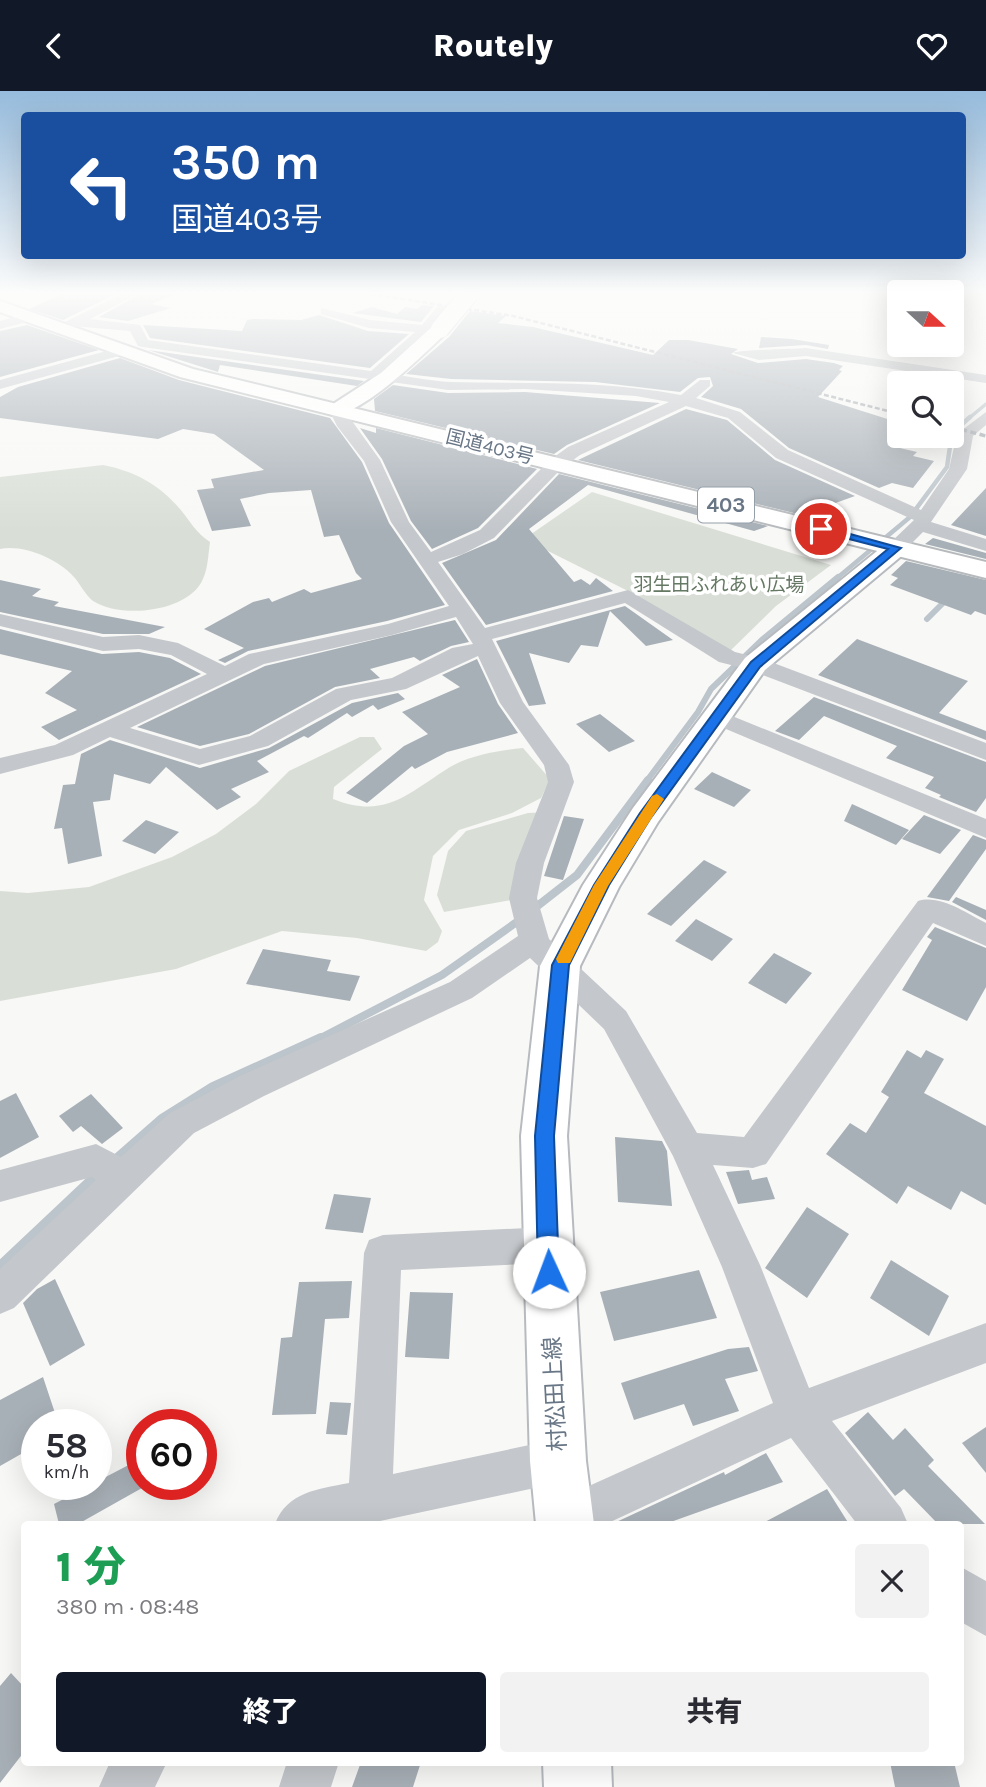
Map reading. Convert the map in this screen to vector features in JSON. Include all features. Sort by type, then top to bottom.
[{"type":"main road","name":"国道403号","points":[[185,372],[986,571]]},
{"type":"main road","points":[[337,410],[385,372]]},
{"type":"main road","name":"村松田上線","points":[[565,1521],[558,1461],[544,1136],[547,953],[601,885],[715,716],[755,664],[896,548]]},
{"type":"main road","points":[[577,1766],[578,1787]]},
{"type":"street","points":[[0,385],[46,372]]},
{"type":"street","points":[[355,372],[448,386],[538,385],[636,391],[723,409],[782,454],[899,505],[922,521],[986,545]]},
{"type":"street","points":[[940,372],[986,379]]},
{"type":"street","points":[[427,559],[456,550],[487,534],[556,464],[574,451],[684,401],[705,383]]},
{"type":"street","points":[[337,410],[345,426],[372,460],[400,522],[484,642],[512,703],[556,765],[561,782],[530,863],[523,898],[547,953],[615,1020],[687,1148],[741,1265],[798,1412],[882,1521]]},
{"type":"street","points":[[896,548],[922,521],[958,469],[965,434],[986,417]]},
{"type":"street","points":[[111,730],[199,757],[259,741],[344,694],[398,684],[484,642],[628,596],[727,657],[755,664],[986,752]]},
{"type":"street","points":[[0,765],[64,750],[257,659],[392,629],[461,609]]},
{"type":"street","points":[[0,621],[103,644],[139,642],[178,650],[226,675]]},
{"type":"street","points":[[715,716],[986,829]]},
{"type":"street","points":[[687,1148],[753,1153],[929,908],[986,935]]},
{"type":"street","points":[[0,1294],[109,1169],[182,1123],[252,1086],[547,953]]},
{"type":"street","points":[[0,1186],[109,1169]]},
{"type":"street","points":[[370,1500],[383,1253],[548,1245]]},
{"type":"street","points":[[567,1521],[798,1412],[986,1343]]},
{"type":"street","points":[[302,1521],[313,1513],[558,1461]]},
{"type":"street","points":[[964,1594],[986,1612]]},
{"type":"street","points":[[125,1787],[138,1766]]},
{"type":"street","points":[[305,1787],[312,1766]]},
{"type":"green space","points":[[103,465],[135,475],[155,486],[172,500],[197,531],[210,542],[201,583],[181,601],[151,610],[105,607],[87,596],[66,570],[40,554],[19,549],[0,549],[0,477]]},
{"type":"green space","name":"羽生田ふれあい広場","points":[[592,492],[831,565],[776,606],[728,653],[630,592],[524,539]]},
{"type":"green space","points":[[360,737],[374,737],[382,749],[334,787],[333,799],[352,805],[368,807],[396,801],[467,759],[514,749],[523,748],[550,779],[541,798],[512,813],[459,830],[433,856],[424,900],[442,931],[438,942],[426,951],[357,938],[282,931],[176,969],[0,1001],[0,891],[28,893],[89,887],[172,857],[216,834],[256,804],[289,771]]},
{"type":"green space","points":[[549,812],[523,898],[444,912],[437,895],[448,851],[466,831],[528,813]]},
{"type":"building","points":[[0,372],[18,372],[0,377]]},
{"type":"building","points":[[70,372],[158,372],[179,380],[330,418],[362,462],[389,523],[445,605],[387,621],[248,651],[225,663],[218,660],[244,648],[204,629],[253,602],[269,598],[272,602],[304,589],[311,593],[362,579],[356,573],[339,535],[324,537],[311,490],[269,493],[240,499],[251,526],[212,531],[197,490],[214,488],[211,479],[264,470],[214,434],[183,429],[158,439],[0,418],[0,397],[18,387]]},
{"type":"building","points":[[267,372],[302,372],[364,381],[357,386]]},
{"type":"building","points":[[841,372],[818,397],[887,419],[887,448],[917,452],[913,456],[934,461],[913,488],[892,483],[879,488],[789,448],[741,409],[701,397],[713,386],[710,377],[698,378],[680,392],[595,382],[451,379],[406,374]]},
{"type":"building","points":[[393,385],[448,393],[525,392],[660,403],[567,445],[554,454],[375,411],[374,399]]},
{"type":"building","points":[[686,409],[727,420],[775,460],[855,496],[802,515],[578,460]]},
{"type":"building","points":[[360,428],[376,433],[376,428],[537,469],[478,528],[432,549],[411,521],[382,459]]},
{"type":"building","points":[[559,474],[768,526],[754,531],[588,485],[529,529],[574,582],[581,579],[590,585],[596,578],[613,591],[486,625],[442,563],[496,540]]},
{"type":"building","points":[[986,488],[986,536],[951,525]]},
{"type":"building","points":[[933,538],[986,553],[986,559],[925,544]]},
{"type":"building","points":[[906,561],[986,580],[986,615],[975,611],[971,615],[890,585],[898,578],[891,575]]},
{"type":"building","points":[[0,580],[41,589],[32,596],[59,602],[54,606],[165,627],[149,634],[103,634],[0,612]]},
{"type":"building","points":[[625,606],[673,640],[646,646],[610,611],[598,647],[581,645],[569,663],[529,653],[546,704],[529,706],[496,641]]},
{"type":"building","points":[[455,620],[469,642],[451,646],[420,661],[414,657],[370,669],[380,678],[335,687],[249,734],[200,746],[137,727],[265,666]]},
{"type":"building","points":[[0,629],[102,654],[139,652],[170,658],[201,674],[59,740],[41,727],[77,710],[45,693],[72,671],[0,654]]},
{"type":"building","points":[[857,639],[968,681],[939,713],[986,731],[986,740],[818,675]]},
{"type":"building","points":[[477,659],[498,704],[518,733],[447,752],[415,769],[412,766],[367,803],[346,793],[404,746],[428,734],[402,712],[460,687],[442,675]]},
{"type":"building","points":[[398,693],[405,699],[378,710],[373,705],[352,717],[347,713],[308,738],[304,736],[257,761],[269,772],[231,789],[241,797],[217,810],[166,767],[150,784],[114,774],[110,800],[93,802],[102,856],[68,864],[62,828],[54,829],[63,785],[75,784],[81,754],[110,740],[200,768],[269,748],[352,703]]},
{"type":"building","points":[[814,697],[986,762],[986,798],[976,812],[939,797],[941,795],[925,788],[934,777],[886,758],[897,746],[824,716],[799,740],[775,731]]},
{"type":"building","points":[[600,714],[635,741],[609,752],[576,724]]},
{"type":"building","points":[[712,772],[751,790],[734,807],[694,789]]},
{"type":"building","points":[[852,804],[909,830],[896,845],[844,821]]},
{"type":"building","points":[[924,815],[961,830],[940,854],[902,839]]},
{"type":"building","points":[[564,816],[584,819],[563,880],[544,876]]},
{"type":"building","points":[[146,820],[179,832],[155,854],[122,841]]},
{"type":"building","points":[[973,835],[986,840],[986,849],[949,901],[927,897]]},
{"type":"building","points":[[704,860],[727,872],[671,926],[647,914]]},
{"type":"building","points":[[956,897],[986,910],[986,920],[952,902]]},
{"type":"building","points":[[696,919],[733,939],[712,961],[675,941]]},
{"type":"building","points":[[935,927],[986,948],[986,987],[967,1021],[902,990],[932,940],[927,937]]},
{"type":"building","points":[[263,949],[331,960],[327,971],[360,976],[350,1001],[246,984]]},
{"type":"building","points":[[774,953],[812,973],[786,1004],[748,983]]},
{"type":"building","points":[[907,1050],[921,1058],[926,1050],[944,1059],[924,1093],[986,1126],[986,1205],[961,1191],[951,1210],[908,1186],[897,1204],[826,1154],[850,1123],[866,1133],[889,1097],[881,1092]]},
{"type":"building","points":[[16,1093],[39,1137],[0,1158],[0,1101]]},
{"type":"building","points":[[91,1094],[123,1128],[102,1144],[81,1126],[73,1132],[59,1116]]},
{"type":"building","points":[[615,1137],[662,1141],[667,1151],[672,1206],[618,1202]]},
{"type":"building","points":[[749,1170],[752,1180],[767,1177],[775,1199],[738,1204],[726,1172]]},
{"type":"building","points":[[334,1194],[371,1198],[363,1233],[325,1229]]},
{"type":"building","points":[[807,1207],[849,1234],[807,1298],[765,1268]]},
{"type":"building","points":[[891,1260],[949,1296],[929,1336],[870,1298]]},
{"type":"building","points":[[699,1270],[717,1318],[614,1341],[600,1292]]},
{"type":"building","points":[[55,1279],[85,1345],[50,1366],[23,1303],[37,1289]]},
{"type":"building","points":[[352,1281],[349,1318],[325,1319],[316,1414],[272,1415],[281,1338],[292,1337],[299,1282]]},
{"type":"building","points":[[410,1292],[453,1293],[449,1359],[405,1357]]},
{"type":"building","points":[[749,1347],[758,1371],[725,1379],[739,1411],[693,1426],[684,1404],[634,1420],[621,1383],[728,1349]]},
{"type":"building","points":[[43,1377],[54,1409],[21,1409],[21,1454],[0,1466],[0,1400]]},
{"type":"building","points":[[330,1402],[351,1403],[347,1435],[326,1434]]},
{"type":"building","points":[[868,1412],[893,1440],[905,1428],[934,1460],[928,1466],[985,1524],[935,1521],[904,1489],[895,1496],[845,1433]]},
{"type":"building","points":[[986,1427],[986,1473],[962,1443]]},
{"type":"building","points":[[766,1453],[783,1482],[673,1521],[618,1521],[724,1472],[725,1475]]},
{"type":"building","points":[[126,1466],[126,1497],[83,1521],[58,1521],[54,1504],[62,1500],[112,1500],[112,1474]]},
{"type":"building","points":[[827,1489],[847,1521],[767,1521]]},
{"type":"building","points":[[11,1673],[21,1684],[21,1756],[0,1783],[0,1686]]},
{"type":"building","points":[[360,1766],[420,1766],[413,1787],[352,1787]]},
{"type":"building","points":[[891,1766],[955,1766],[960,1787],[895,1787]]},
{"type":"waterway","points":[[968,419],[986,404]]},
{"type":"waterway","points":[[836,579],[910,517],[947,467],[952,433],[970,417]]},
{"type":"waterway","points":[[646,782],[698,712],[711,689],[763,639],[838,577]]},
{"type":"waterway","points":[[927,619],[947,599]]},
{"type":"waterway","points":[[531,911],[577,875],[648,780]]},
{"type":"waterway","points":[[320,1039],[442,975],[521,919]]},
{"type":"waterway","points":[[113,1162],[162,1119],[213,1087],[320,1039]]},
{"type":"waterway","points":[[0,1266],[100,1172]]},
{"type":"railway","points":[[735,372],[887,411]]},
{"type":"railway","points":[[964,430],[986,436]]},
{"type":"slow traffic","points":[[564,959],[601,885],[657,799]]},
{"type":"route","points":[[549,1272],[544,1136],[552,1030],[561,965],[601,885],[645,816],[755,664],[896,548],[821,529]]}]
